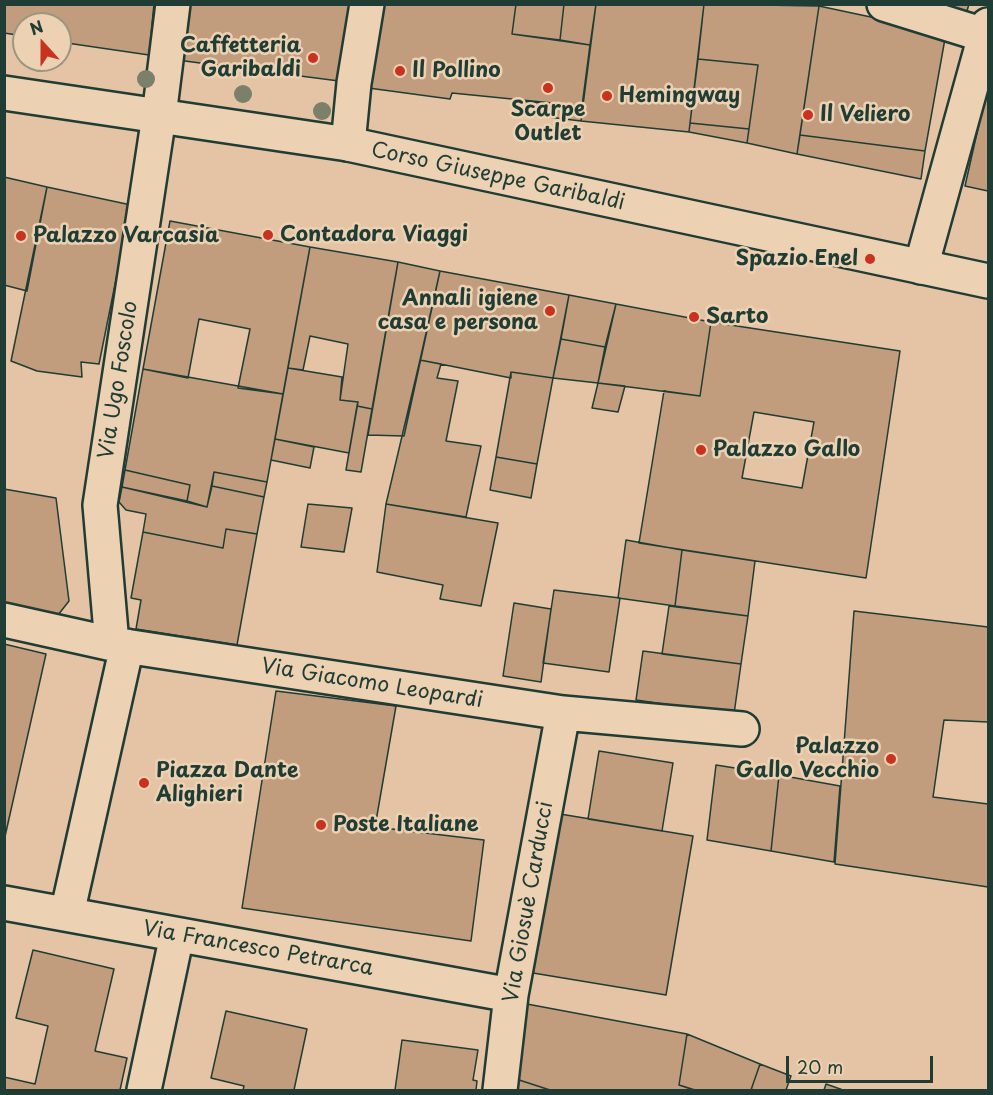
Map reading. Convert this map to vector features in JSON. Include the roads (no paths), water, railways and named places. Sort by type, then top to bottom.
[{"type":"street","name":"Via Ugo Foscolo","points":[[119,645],[100,505],[159,116],[173,4]]},
{"type":"street","points":[[348,144],[354,83],[367,4]]},
{"type":"street","points":[[884,4],[986,30],[921,267]]},
{"type":"street","name":"Corso Giuseppe Garibaldi","points":[[4,93],[348,144],[988,281]]},
{"type":"street","name":"Via Giacomo Leopardi","points":[[4,620],[119,645],[563,714],[742,729]]},
{"type":"street","points":[[67,914],[119,645]]},
{"type":"street","name":"Via Giosuè Carducci","points":[[500,1090],[511,995],[563,714]]},
{"type":"street","name":"Via Francesco Petrarca","points":[[7,912],[67,914],[511,995]]},
{"type":"street","points":[[144,1090],[177,935]]},
{"type":"place","name":"Caffetteria Garibaldi","points":[[313,58]]},
{"type":"place","name":"Il Pollino","points":[[400,71]]},
{"type":"place","name":"Scarpe Outlet","points":[[548,88]]},
{"type":"place","name":"Hemingway","points":[[607,96]]},
{"type":"place","name":"Il Veliero","points":[[808,115]]},
{"type":"place","name":"Contadora Viaggi","points":[[268,235]]},
{"type":"place","name":"Palazzo Varcasia","points":[[21,236]]},
{"type":"place","name":"Spazio Enel","points":[[870,259]]},
{"type":"place","name":"Annali igiene casa e persona","points":[[550,311]]},
{"type":"place","name":"Sarto","points":[[694,317]]},
{"type":"place","name":"Palazzo Gallo","points":[[701,450]]},
{"type":"place","name":"Palazzo Gallo Vecchio","points":[[891,759]]},
{"type":"place","name":"Piazza Dante Alighieri","points":[[144,783]]},
{"type":"place","name":"Poste Italiane","points":[[321,825]]}]
